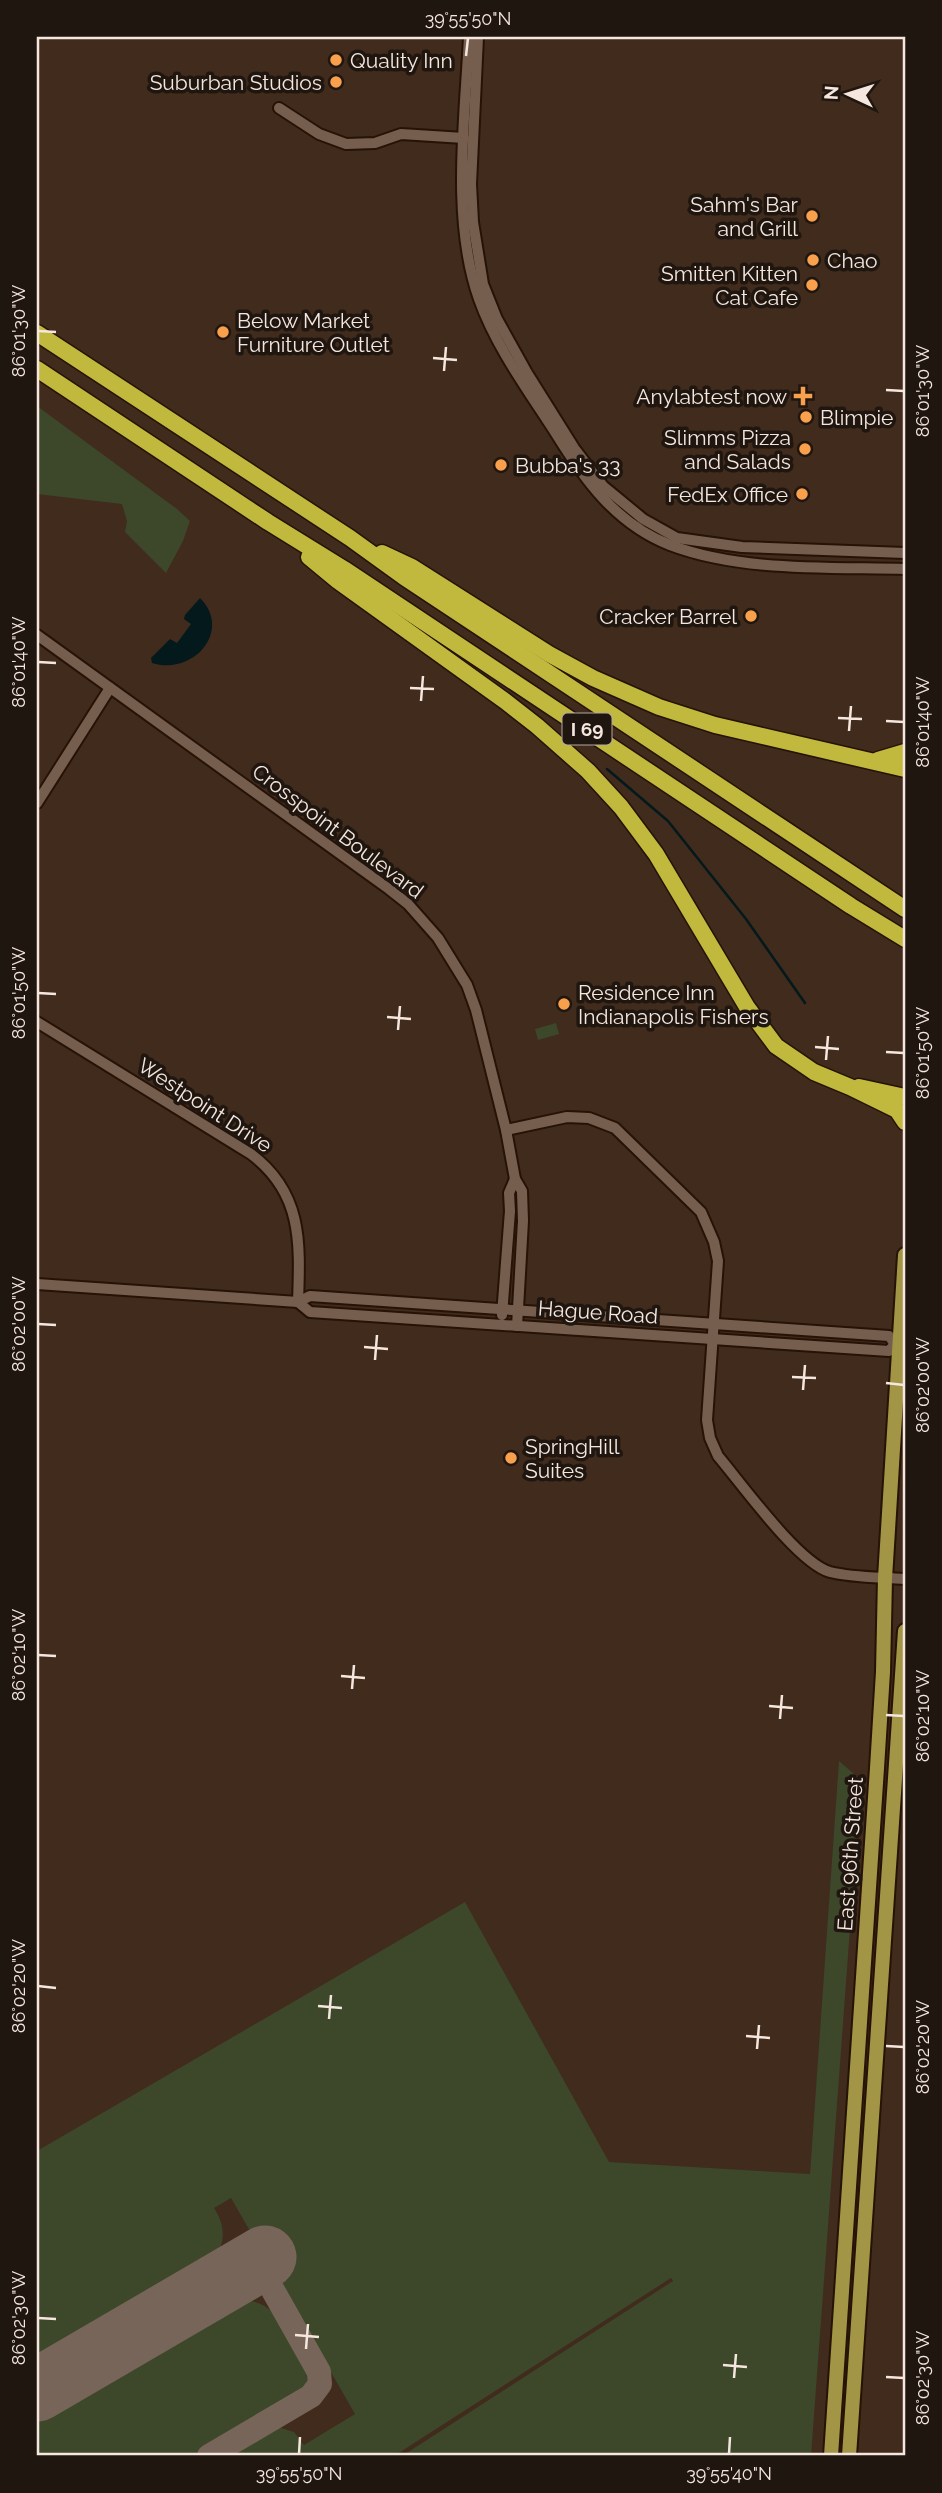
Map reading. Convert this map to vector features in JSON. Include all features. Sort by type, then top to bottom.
[{"type":"highway","name":"I 69","points":[[37,333],[350,538],[415,585],[905,909]]},
{"type":"highway","name":"I 69","points":[[37,369],[905,939]]},
{"type":"highway","points":[[268,522],[338,581],[537,726],[588,771],[621,807],[676,883],[747,1007],[776,1046],[814,1072],[897,1111],[905,1122]]},
{"type":"highway","points":[[350,538],[412,567],[549,654],[659,707],[715,725],[905,769]]},
{"type":"highway","points":[[874,761],[905,752]]},
{"type":"highway","points":[[850,1087],[866,1086],[905,1097]]},
{"type":"main road","name":"East 96th Street","points":[[831,2456],[883,1672],[885,1578],[905,1255]]},
{"type":"main road","name":"East 96th Street","points":[[849,2456],[905,1631]]},
{"type":"main road","points":[[883,1672],[888,1690],[889,1728],[898,1734]]},
{"type":"main road","points":[[868,1908],[876,1910],[878,1914],[875,1976],[879,2017]]},
{"type":"street","points":[[469,37],[462,209],[466,244],[479,299],[497,340],[567,453],[600,498],[659,540],[714,557],[761,563],[905,569]]},
{"type":"street","points":[[478,37],[472,202],[474,235],[483,284],[527,373],[574,448],[603,486],[643,519],[677,538],[752,547],[905,553]]},
{"type":"street","points":[[279,108],[319,134],[346,144],[364,144],[407,134],[464,138]]},
{"type":"street","name":"Crosspoint Boulevard","points":[[37,635],[389,890],[423,920],[451,957],[471,996],[506,1130],[515,1180],[522,1191],[517,1326]]},
{"type":"street","points":[[37,803],[110,688]]},
{"type":"street","name":"Westpoint Drive","points":[[37,1022],[251,1154],[273,1174],[288,1199],[299,1234],[299,1302]]},
{"type":"street","points":[[506,1130],[567,1117],[600,1121],[621,1132],[701,1212],[708,1224],[718,1261],[707,1426],[718,1456],[796,1549],[818,1567],[844,1574],[905,1580]]},
{"type":"street","name":"Crosspoint Boulevard","points":[[501,1325],[509,1193],[515,1180]]},
{"type":"street","name":"Hague Road","points":[[37,1283],[299,1302],[310,1296],[889,1336],[900,1344],[889,1351],[310,1312],[299,1302]]},
{"type":"green space","points":[[37,406],[190,521],[166,573],[125,532],[127,521],[122,504],[37,494]]},
{"type":"green space","points":[[556,1023],[559,1034],[538,1040],[535,1029]]},
{"type":"green space","points":[[839,1761],[861,1780],[811,2456],[402,2456],[673,2281],[671,2278],[394,2456],[225,2456],[278,2427],[294,2432],[304,2445],[355,2414],[231,2198],[214,2208],[221,2222],[223,2235],[220,2248],[212,2262],[37,2365],[37,2151],[465,1902],[609,2162],[810,2174]]},
{"type":"green space","points":[[241,2300],[266,2307],[290,2334],[308,2369],[309,2379],[302,2391],[192,2456],[37,2456],[37,2416],[231,2302]]},
{"type":"water","points":[[200,598],[209,611],[212,624],[204,648],[181,663],[152,663],[151,658],[170,639],[177,643],[191,624],[184,619],[185,615]]},
{"type":"waterway","points":[[607,769],[668,821],[746,919],[805,1003]]},
{"type":"taxiway","points":[[209,2456],[311,2396],[320,2384],[319,2372],[257,2262]]},
{"type":"runway","points":[[37,2390],[265,2257]]},
{"type":"place","name":"Quality Inn","points":[[336,60]]},
{"type":"place","name":"Suburban Studios","points":[[336,82]]},
{"type":"place","name":"Sahm's Bar and Grill","points":[[812,216]]},
{"type":"place","name":"Chao","points":[[813,260]]},
{"type":"place","name":"Smitten Kitten Cat Cafe","points":[[812,285]]},
{"type":"place","name":"Below Market Furniture Outlet","points":[[223,332]]},
{"type":"place","name":"Anylabtest now","points":[[803,396]]},
{"type":"place","name":"Blimpie","points":[[806,417]]},
{"type":"place","name":"Slimms Pizza and Salads","points":[[805,449]]},
{"type":"place","name":"Bubba's 33","points":[[501,465]]},
{"type":"place","name":"FedEx Office","points":[[802,494]]},
{"type":"place","name":"Cracker Barrel","points":[[751,616]]},
{"type":"place","name":"Residence Inn Indianapolis Fishers","points":[[564,1004]]},
{"type":"place","name":"SpringHill Suites","points":[[511,1458]]}]
